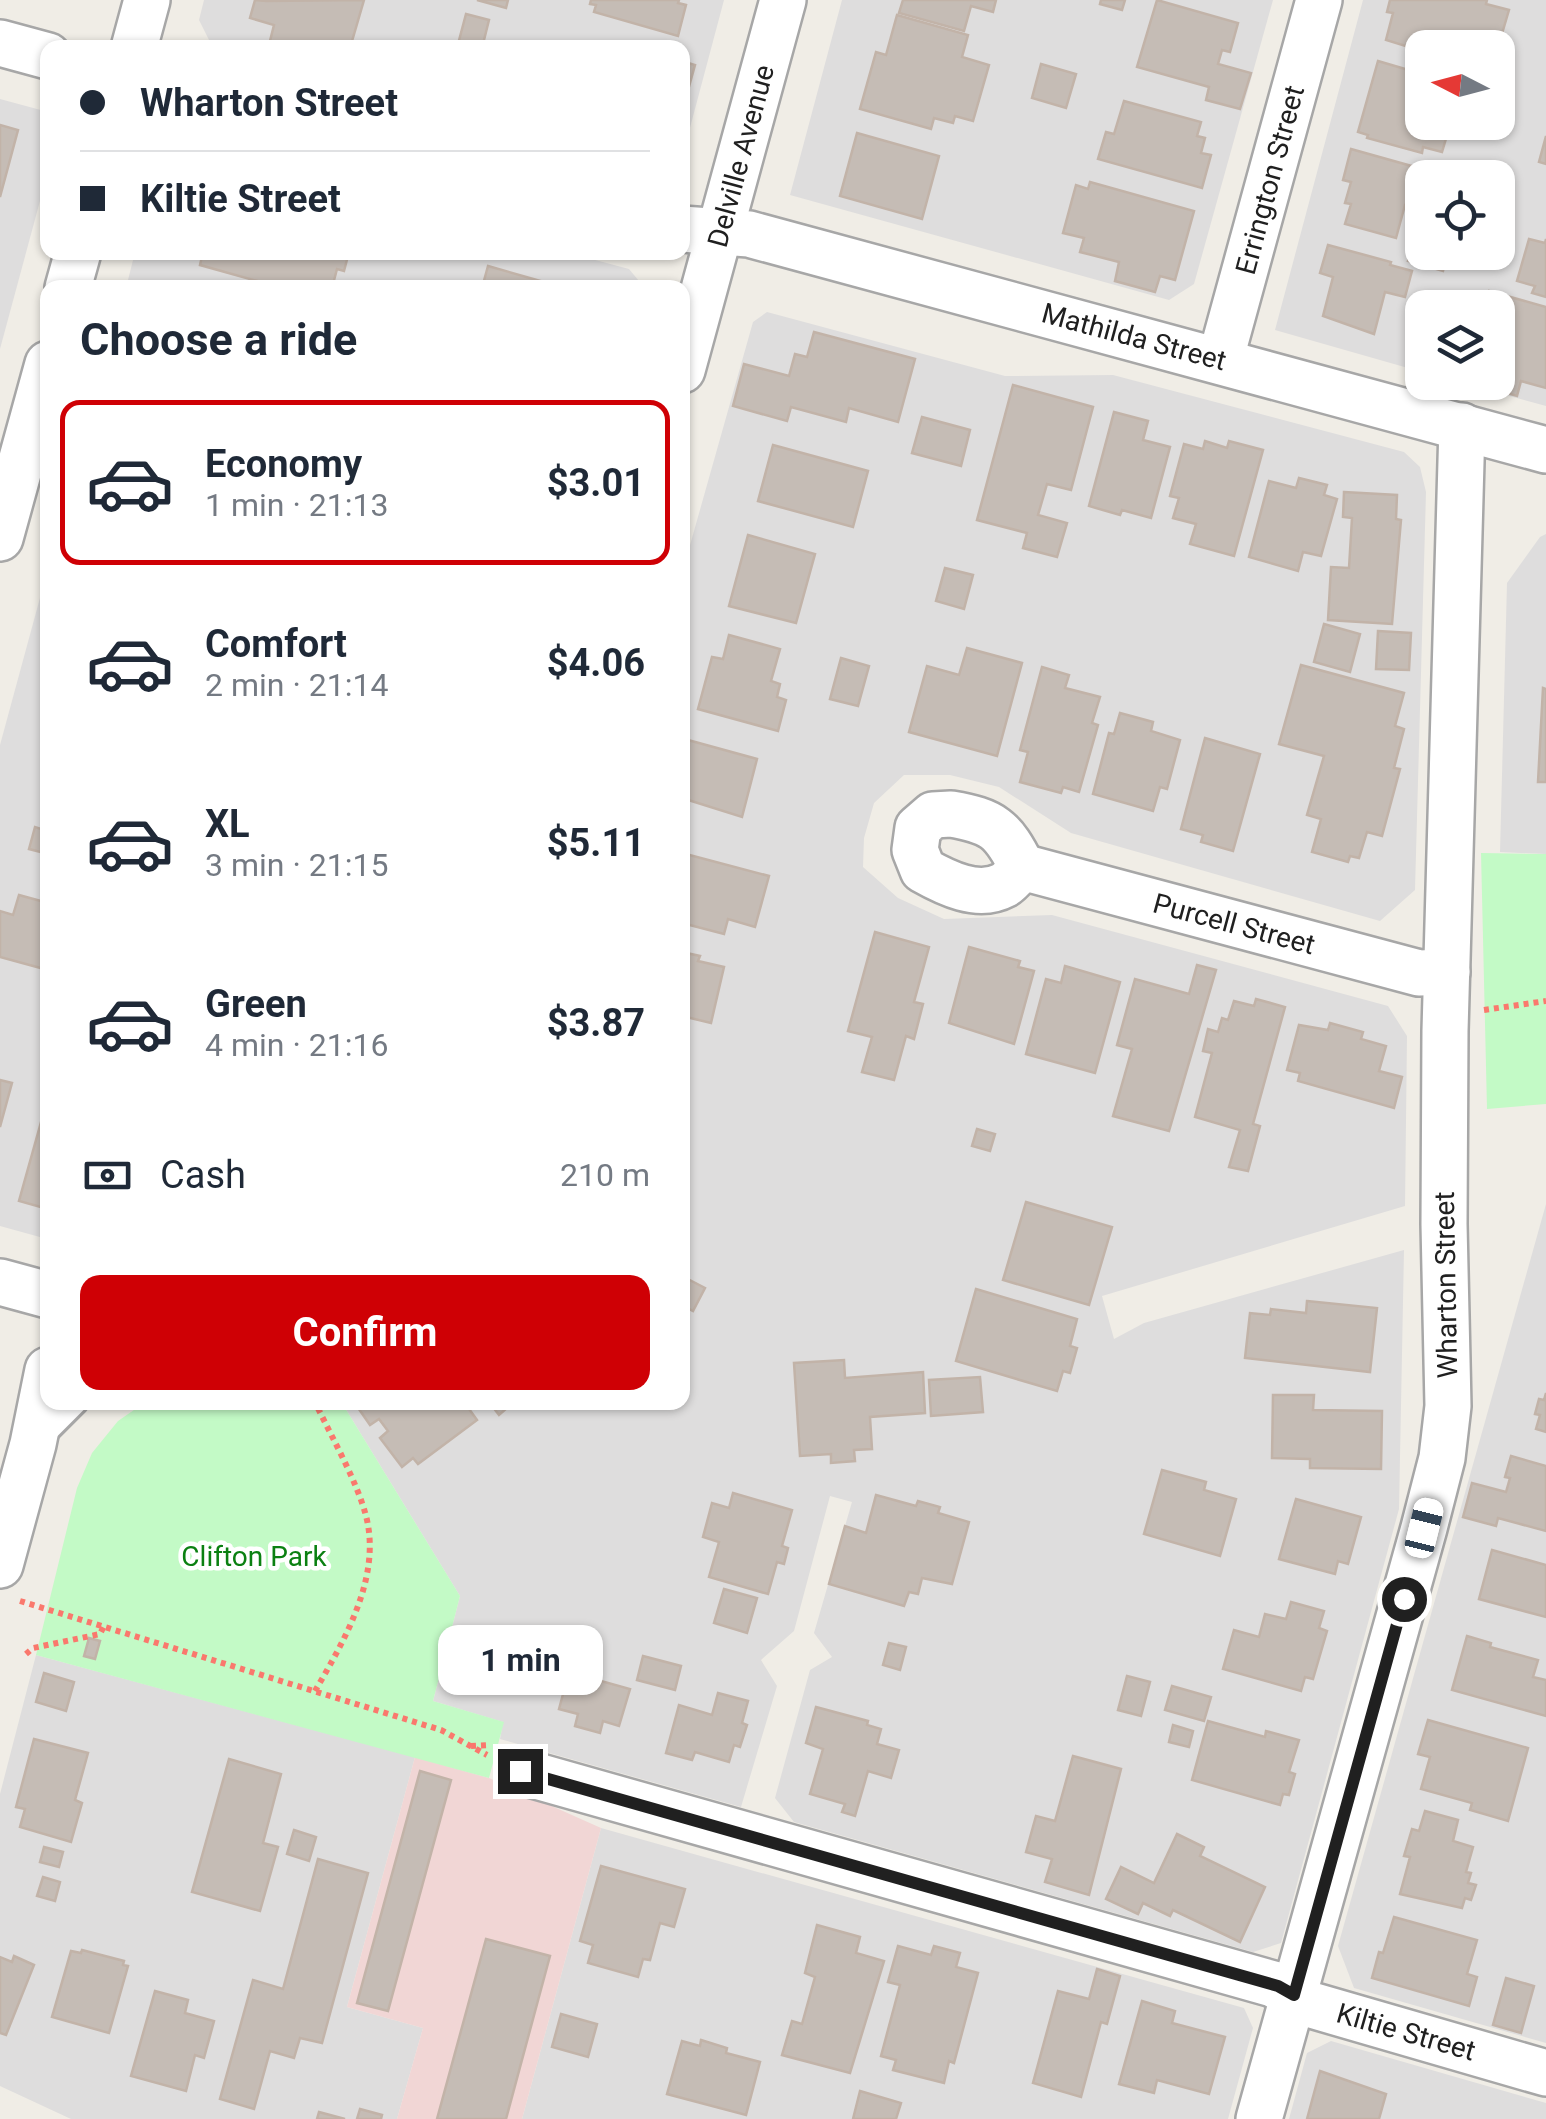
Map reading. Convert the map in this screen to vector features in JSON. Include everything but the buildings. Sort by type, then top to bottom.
[{"type":"street","points":[[136,40],[147,0]]},
{"type":"street","name":"Delville Avenue","points":[[690,311],[701,231],[783,0]]},
{"type":"street","name":"Errington Street","points":[[1220,360],[1319,0]]},
{"type":"street","points":[[0,43],[40,54]]},
{"type":"street","name":"Mathilda Street","points":[[701,231],[749,234],[1546,450]]},
{"type":"street","points":[[0,538],[40,393]]},
{"type":"street","name":"Wharton Street","points":[[1258,2119],[1442,1458],[1448,1406],[1444,1224],[1447,972],[1462,426]]},
{"type":"street","name":"Purcell Street","points":[[1022,867],[1419,974],[1447,972]]},
{"type":"street","points":[[0,1282],[40,1293]]},
{"type":"street","points":[[9,1582],[40,1409]]},
{"type":"street","name":"Kiltie Street","points":[[520,1771],[1278,1986],[1308,2004],[1546,2073]]},
{"type":"lane","points":[[33,1444],[68,1410]]},
{"type":"path","points":[[1484,1010],[1546,1002]]},
{"type":"path","points":[[314,1691],[345,1640],[360,1599],[370,1552],[366,1516],[319,1410]]},
{"type":"path","points":[[9,1582],[104,1626],[441,1730],[471,1746]]},
{"type":"path","points":[[26,1654],[32,1648],[100,1634],[104,1626]]},
{"type":"shaded area","points":[[204,0],[724,0],[690,128],[690,40],[209,40],[199,20]]},
{"type":"shaded area","points":[[842,0],[1273,0],[1194,284],[1169,300],[790,195]]},
{"type":"shaded area","points":[[1363,0],[1546,0],[1546,406],[1515,398],[1515,290],[1405,290],[1405,367],[1275,330]]},
{"type":"shaded area","points":[[0,99],[40,110],[40,201],[0,349]]},
{"type":"shaded area","points":[[133,260],[595,260],[629,269],[638,280],[128,280]]},
{"type":"shaded area","points":[[767,312],[1005,376],[1113,375],[1404,452],[1420,467],[1426,492],[1415,890],[1380,921],[1071,833],[999,787],[950,775],[904,775],[874,803],[864,838],[863,867],[898,898],[944,919],[1052,915],[1388,1006],[1407,1036],[1405,1206],[1102,1296],[1114,1339],[1144,1323],[1404,1250],[1399,1509],[1281,1943],[1253,1952],[794,1822],[775,1798],[810,1670],[832,1657],[814,1633],[852,1502],[830,1496],[794,1631],[761,1660],[777,1686],[741,1807],[500,1739],[503,1722],[433,1701],[460,1596],[346,1410],[690,1410],[690,545],[753,322]]},
{"type":"shaded area","points":[[1546,534],[1546,854],[1500,852],[1507,583]]},
{"type":"shaded area","points":[[40,598],[40,1237],[0,1226],[0,745]]},
{"type":"shaded area","points":[[1546,1204],[1546,2043],[1354,1988],[1338,1946]]},
{"type":"shaded area","points":[[36,1655],[415,1757],[347,2007],[423,2028],[397,2119],[71,2119],[0,2086],[0,1794]]},
{"type":"shaded area","points":[[415,1757],[489,1778],[601,1828],[522,2119],[397,2119],[423,2028],[347,2007]]},
{"type":"shaded area","points":[[601,1828],[1244,2008],[1253,2028],[1228,2119],[522,2119]]},
{"type":"shaded area","points":[[1331,2041],[1546,2103],[1546,2119],[1289,2119],[1307,2053]]},
{"type":"green space","points":[[1481,853],[1546,854],[1546,1104],[1487,1109]]},
{"type":"green space","name":"Clifton Park","points":[[134,1410],[346,1410],[460,1596],[433,1701],[504,1722],[489,1778],[36,1655],[77,1488],[92,1453],[118,1421]]},
{"type":"route","points":[[520,1771],[1278,1986],[1294,1995],[1404,1599]]}]
